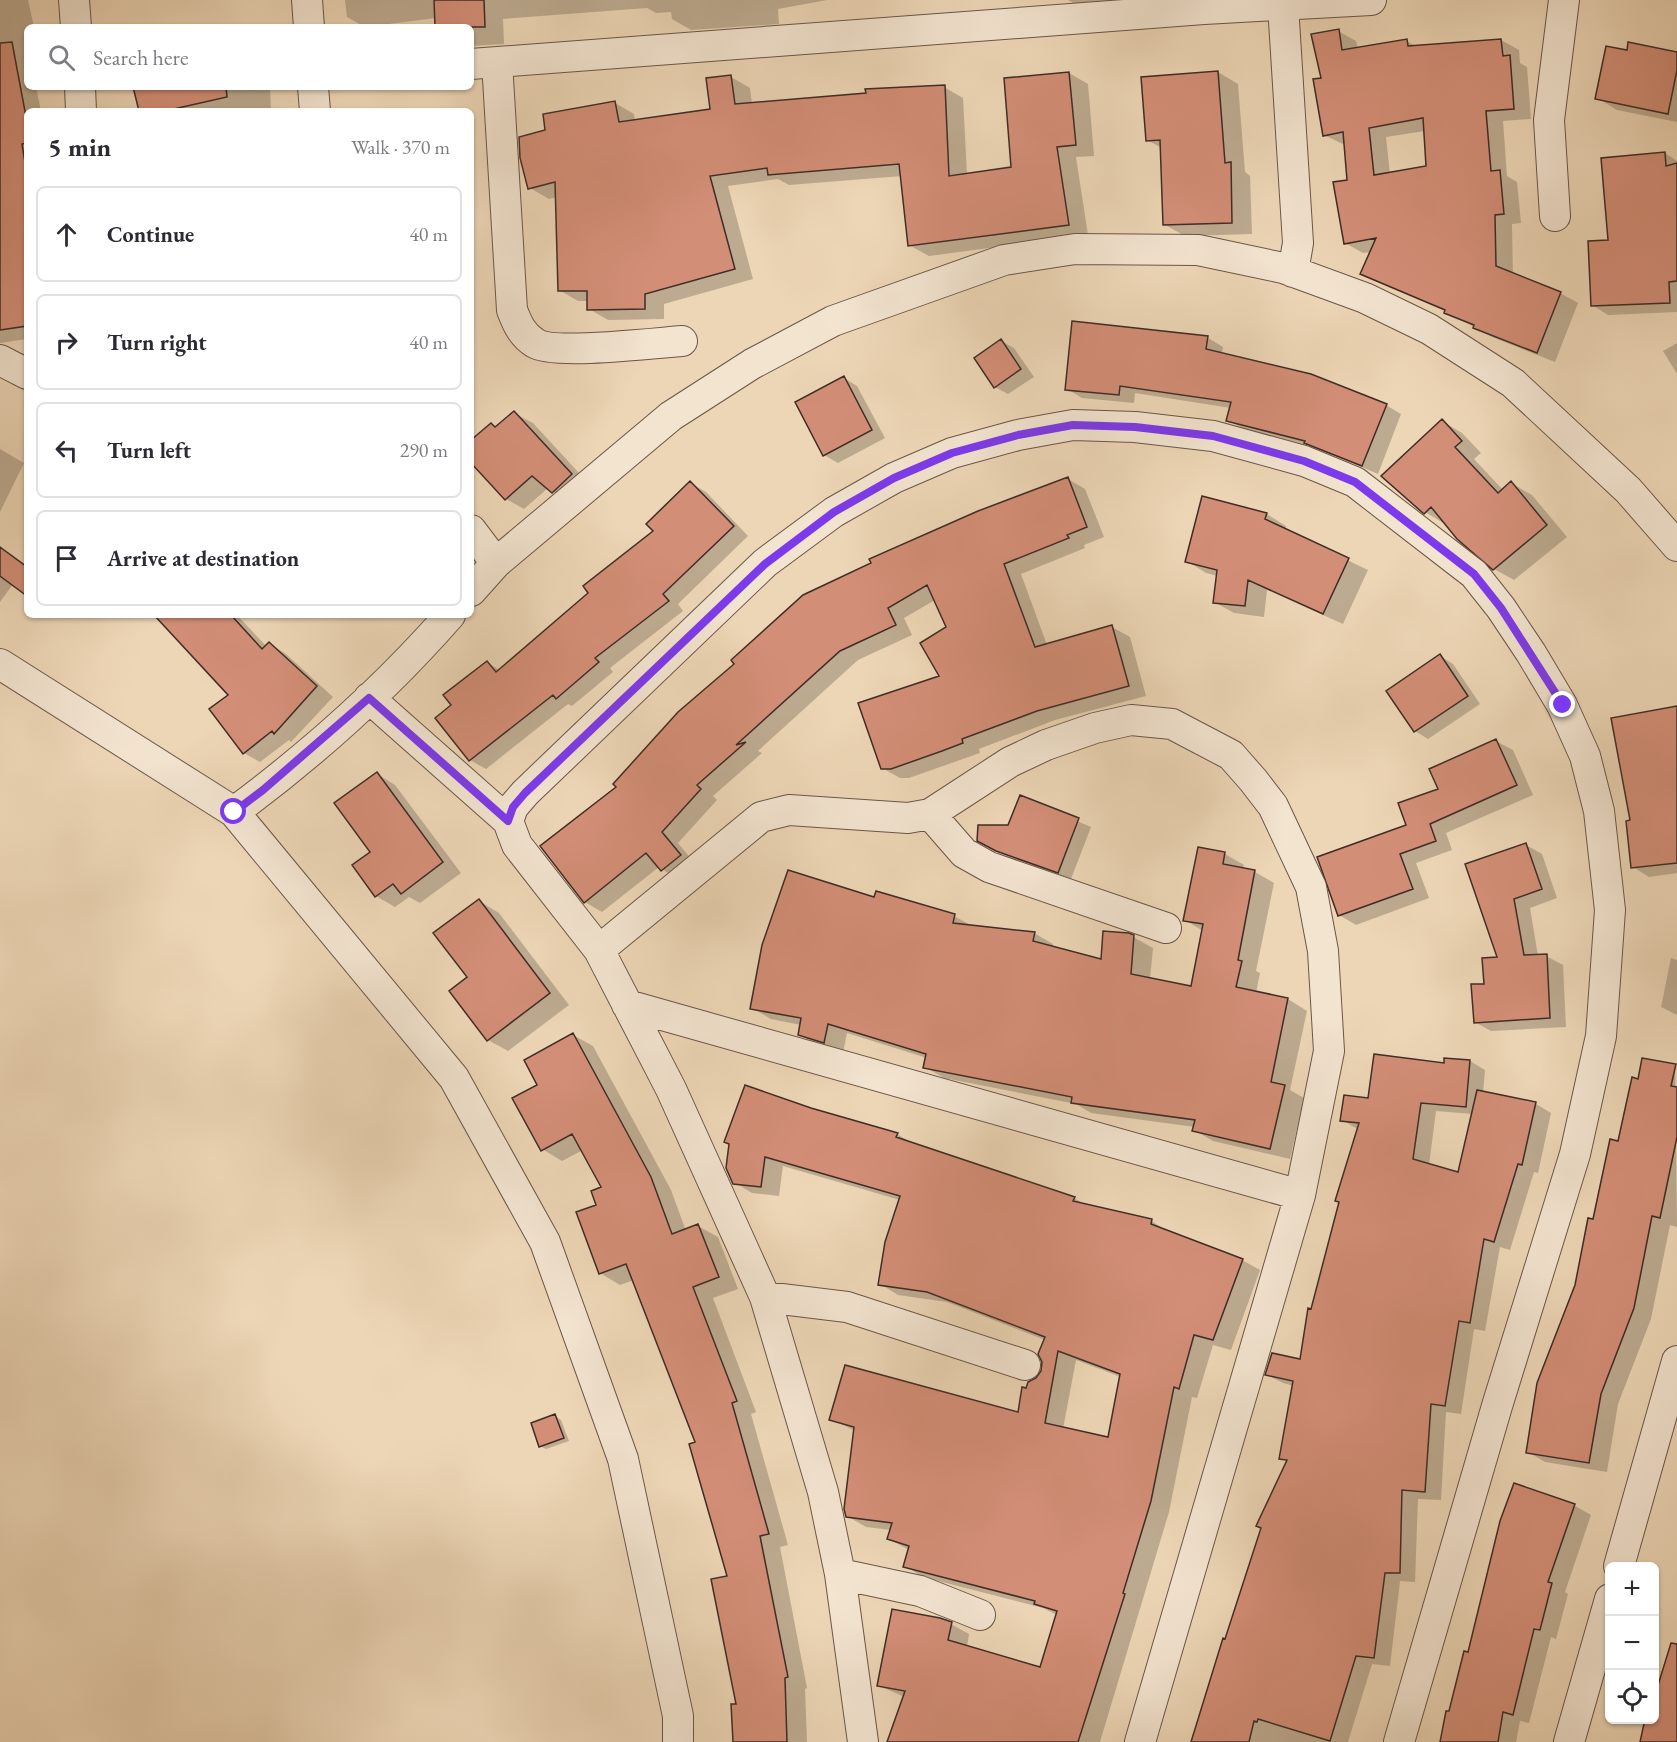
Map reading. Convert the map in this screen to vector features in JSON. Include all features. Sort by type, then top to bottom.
[{"type":"street","points":[[74,0],[76,24]]},
{"type":"street","points":[[308,0],[309,24]]},
{"type":"street","points":[[682,341],[560,348],[536,344],[519,328],[512,309],[484,63],[1371,0]]},
{"type":"street","points":[[1555,216],[1549,120],[1564,0]]},
{"type":"street","points":[[1283,5],[1298,243],[1293,272]]},
{"type":"street","points":[[80,90],[81,108]]},
{"type":"street","points":[[313,90],[315,108]]},
{"type":"street","points":[[474,588],[496,563],[671,416],[752,364],[833,321],[930,284],[1004,260],[1075,249],[1198,250],[1293,272],[1365,298],[1429,329],[1513,383],[1628,490],[1677,546]]},
{"type":"street","points":[[0,360],[24,372]]},
{"type":"street","points":[[508,821],[513,807],[525,793],[653,668],[774,557],[834,512],[894,478],[952,453],[1018,435],[1073,425],[1135,427],[1213,436],[1304,461],[1355,482],[1474,574],[1531,652],[1563,705],[1585,756],[1599,811],[1610,910],[1601,1036],[1575,1154],[1497,1406],[1399,1742]]},
{"type":"street","points":[[474,534],[496,563]]},
{"type":"street","points":[[234,812],[263,790],[369,698],[417,653],[447,618]]},
{"type":"street","points":[[0,664],[234,812],[454,1078],[545,1242],[623,1459],[678,1716],[678,1742]]},
{"type":"street","points":[[369,698],[508,821],[518,845],[599,950],[671,1089],[765,1297],[823,1492],[840,1574],[863,1742]]},
{"type":"street","points":[[599,950],[761,817],[789,810],[908,818],[930,814],[1010,762],[1028,753],[1095,728],[1131,720],[1172,724],[1204,739],[1231,756],[1273,806],[1311,887],[1323,951],[1329,1051],[1300,1194],[1140,1742]]},
{"type":"street","points":[[930,814],[964,853],[989,867],[1166,928]]},
{"type":"street","points":[[627,1005],[1300,1194]]},
{"type":"street","points":[[765,1297],[847,1307],[1025,1365]]},
{"type":"street","points":[[1620,1562],[1677,1361]]},
{"type":"street","points":[[840,1574],[920,1591],[980,1615]]},
{"type":"street","points":[[1569,1742],[1605,1616]]},
{"type":"building","points":[[434,0],[484,0],[485,27],[474,27],[474,24],[435,24]]},
{"type":"building","points":[[1339,29],[1342,50],[1407,39],[1408,46],[1501,39],[1503,56],[1510,55],[1514,109],[1486,111],[1491,171],[1500,170],[1504,214],[1495,215],[1496,266],[1561,292],[1537,353],[1473,328],[1474,325],[1444,313],[1445,310],[1360,274],[1376,238],[1344,244],[1333,182],[1347,180],[1343,132],[1323,136],[1313,79],[1321,78],[1311,34]],"holes":[[[1423,118],[1426,166],[1374,175],[1369,128]]]},
{"type":"building","points":[[12,42],[24,108],[24,144],[22,144],[24,156],[24,326],[0,330],[0,43]]},
{"type":"building","points":[[1628,42],[1677,52],[1677,70],[1668,114],[1595,99],[1606,46],[1627,50]]},
{"type":"building","points":[[1218,71],[1225,163],[1231,162],[1232,223],[1163,225],[1160,140],[1146,141],[1141,77]]},
{"type":"building","points":[[1069,72],[1076,145],[1057,147],[1069,225],[908,246],[899,164],[768,175],[767,168],[710,176],[735,269],[645,294],[645,309],[587,310],[587,291],[558,291],[555,182],[528,189],[520,158],[519,137],[545,130],[543,114],[615,101],[619,122],[710,109],[706,78],[731,75],[735,104],[866,93],[865,89],[945,85],[949,176],[1011,167],[1004,78]]},
{"type":"building","points":[[134,90],[226,90],[227,97],[178,108],[138,108]]},
{"type":"building","points":[[1665,152],[1666,166],[1677,163],[1677,281],[1669,282],[1670,303],[1591,306],[1588,241],[1608,240],[1601,158]]},
{"type":"building","points":[[1072,321],[1208,336],[1206,349],[1311,374],[1387,404],[1362,466],[1304,443],[1305,441],[1226,421],[1231,402],[1120,386],[1119,395],[1065,390]]},
{"type":"building","points":[[1001,339],[1021,369],[994,388],[974,358]]},
{"type":"building","points":[[844,376],[872,430],[823,456],[795,402]]},
{"type":"building","points":[[514,411],[572,474],[552,493],[532,476],[505,500],[474,466],[474,437],[491,423],[495,427]]},
{"type":"building","points":[[1442,419],[1462,441],[1455,447],[1498,493],[1511,481],[1547,525],[1493,570],[1457,539],[1431,507],[1424,514],[1381,476]]},
{"type":"building","points":[[1068,477],[1087,527],[1067,535],[1069,538],[1004,564],[1035,647],[1112,625],[1129,686],[1037,711],[962,739],[963,743],[942,751],[891,769],[881,769],[858,703],[939,676],[920,643],[946,627],[927,585],[888,608],[896,625],[840,651],[736,745],[746,742],[697,785],[701,789],[662,832],[681,855],[661,871],[646,853],[584,903],[540,846],[616,787],[613,784],[678,712],[734,664],[731,660],[803,595],[871,563],[869,559],[978,511]]},
{"type":"building","points":[[690,481],[734,526],[663,594],[669,601],[595,658],[599,662],[556,699],[553,695],[469,761],[435,718],[451,705],[443,695],[487,661],[496,672],[588,593],[583,586],[653,531],[646,524]]},
{"type":"building","points":[[1202,496],[1267,513],[1265,519],[1349,558],[1323,614],[1248,580],[1245,606],[1213,603],[1217,570],[1185,562]]},
{"type":"building","points":[[0,547],[24,565],[24,594],[0,576]]},
{"type":"building","points":[[157,618],[234,618],[262,649],[269,642],[317,686],[274,734],[272,731],[243,754],[209,709],[228,695]]},
{"type":"building","points":[[1440,654],[1468,696],[1414,732],[1386,691]]},
{"type":"building","points":[[1677,706],[1677,863],[1631,868],[1626,821],[1630,820],[1611,718]]},
{"type":"building","points":[[1496,739],[1517,785],[1430,824],[1436,841],[1400,854],[1413,889],[1338,916],[1317,857],[1406,825],[1398,803],[1438,789],[1429,769]]},
{"type":"building","points":[[377,772],[443,862],[401,894],[393,884],[375,897],[352,865],[370,852],[334,803]]},
{"type":"building","points":[[1020,795],[1079,818],[1058,873],[996,851],[977,841],[978,825],[1008,825]]},
{"type":"building","points":[[1526,843],[1542,889],[1514,899],[1524,955],[1547,954],[1550,1018],[1474,1023],[1471,984],[1484,984],[1482,958],[1497,957],[1465,864]]},
{"type":"building","points":[[1198,847],[1225,852],[1223,864],[1255,870],[1238,960],[1242,961],[1236,987],[1288,998],[1271,1082],[1285,1085],[1270,1149],[1192,1131],[1195,1120],[1071,1103],[1072,1097],[923,1068],[926,1054],[828,1024],[824,1043],[798,1035],[801,1018],[750,1009],[762,945],[788,870],[874,897],[876,891],[955,914],[953,923],[1035,932],[1033,941],[1101,959],[1103,931],[1129,933],[1134,935],[1131,974],[1191,986],[1203,924],[1183,921]]},
{"type":"building","points":[[479,899],[550,993],[487,1041],[449,991],[467,977],[433,933]]},
{"type":"building","points":[[573,1033],[651,1177],[672,1234],[698,1224],[719,1277],[693,1287],[737,1401],[732,1403],[769,1534],[760,1536],[788,1677],[785,1678],[787,1742],[733,1742],[731,1704],[736,1704],[711,1579],[727,1576],[689,1444],[695,1442],[626,1264],[599,1274],[576,1212],[596,1205],[591,1191],[601,1187],[572,1134],[541,1151],[512,1098],[537,1085],[524,1060]]},
{"type":"building","points":[[1374,1054],[1444,1063],[1444,1058],[1470,1060],[1466,1107],[1421,1103],[1413,1159],[1458,1172],[1477,1090],[1536,1102],[1522,1165],[1518,1164],[1494,1242],[1484,1239],[1470,1323],[1459,1321],[1445,1406],[1431,1404],[1425,1492],[1402,1490],[1400,1573],[1385,1573],[1374,1658],[1356,1656],[1330,1741],[1258,1719],[1257,1722],[1254,1721],[1249,1742],[1191,1742],[1223,1638],[1225,1639],[1261,1528],[1256,1526],[1287,1460],[1279,1459],[1293,1381],[1265,1375],[1272,1353],[1300,1359],[1308,1308],[1311,1309],[1339,1202],[1335,1201],[1359,1123],[1340,1121],[1344,1095],[1368,1098]]},
{"type":"building","points":[[1642,1058],[1676,1064],[1671,1086],[1677,1087],[1677,1137],[1660,1218],[1652,1216],[1634,1308],[1601,1394],[1589,1463],[1526,1453],[1537,1383],[1575,1285],[1588,1218],[1593,1219],[1610,1139],[1618,1141],[1632,1077],[1638,1079]]},
{"type":"building","points":[[745,1085],[811,1108],[898,1133],[896,1137],[1075,1197],[1073,1201],[1152,1219],[1151,1224],[1243,1259],[1213,1340],[1194,1335],[1179,1389],[1174,1387],[1151,1501],[1123,1593],[1125,1594],[1078,1742],[887,1742],[905,1691],[877,1686],[892,1609],[952,1622],[948,1640],[1040,1667],[1057,1611],[1034,1604],[1035,1601],[903,1567],[909,1546],[887,1539],[892,1523],[846,1517],[844,1509],[854,1427],[829,1420],[845,1365],[1018,1412],[1022,1387],[1026,1388],[1028,1382],[1036,1378],[1041,1371],[1042,1362],[1038,1354],[1045,1337],[927,1292],[878,1285],[885,1242],[900,1196],[765,1157],[761,1187],[733,1184],[726,1168],[729,1144],[724,1142]],"holes":[[[1058,1351],[1120,1374],[1108,1437],[1045,1423]]]},
{"type":"building","points":[[555,1414],[564,1438],[539,1447],[531,1423]]},
{"type":"building","points":[[1514,1483],[1575,1504],[1548,1582],[1552,1583],[1540,1630],[1534,1629],[1513,1715],[1503,1712],[1498,1742],[1440,1742],[1446,1711],[1449,1711],[1464,1651],[1468,1652],[1500,1521]]},
{"type":"building","points":[[1671,1643],[1677,1644],[1677,1742],[1640,1742],[1644,1724],[1659,1724],[1659,1682]]},
{"type":"route","points":[[234,812],[263,790],[369,698],[508,821],[513,807],[525,793],[653,668],[765,564],[834,512],[894,478],[952,453],[1018,435],[1073,425],[1135,427],[1213,436],[1304,461],[1355,482],[1474,574],[1531,652],[1563,705]]}]
